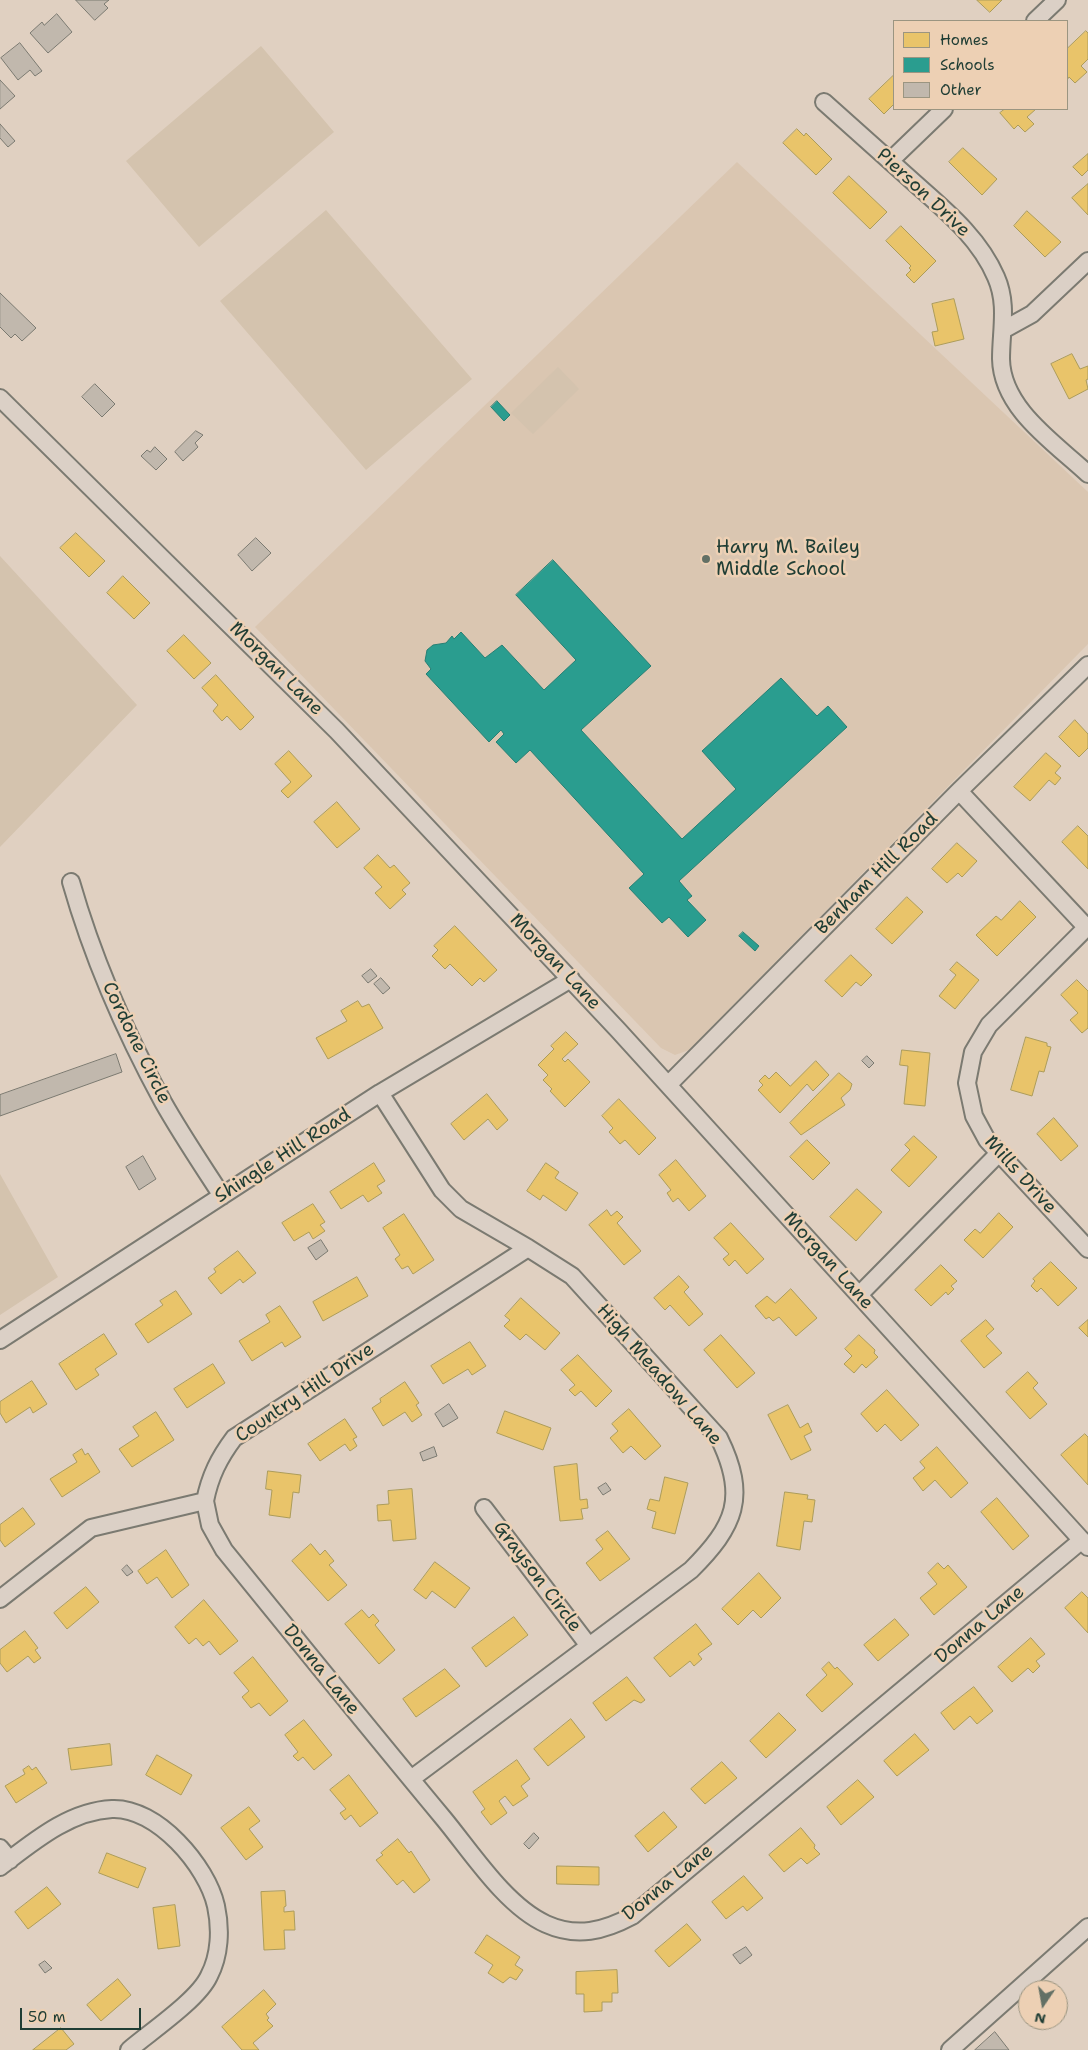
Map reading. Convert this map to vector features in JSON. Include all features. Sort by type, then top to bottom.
[{"type":"street","points":[[1036,20],[1057,0]]},
{"type":"street","name":"Pierson Drive","points":[[824,102],[965,228],[996,276],[1002,295],[1004,312],[1002,359],[1008,390],[1018,406],[1031,421],[1088,474]]},
{"type":"street","points":[[890,161],[943,110]]},
{"type":"street","points":[[1003,330],[1032,314],[1088,261]]},
{"type":"street","name":"Morgan Lane","points":[[0,398],[337,730],[570,979],[1085,1544]]},
{"type":"street","name":"Benham Hill Road","points":[[668,1086],[959,791],[1088,665]]},
{"type":"street","points":[[959,791],[1088,928]]},
{"type":"street","name":"Cordone Circle","points":[[71,882],[86,932],[118,1012],[164,1103],[222,1196]]},
{"type":"street","name":"Mills Drive","points":[[1088,928],[989,1025],[973,1052],[967,1083],[969,1099],[980,1131],[1088,1249]]},
{"type":"street","name":"Shingle Hill Road","points":[[0,1340],[380,1093],[570,979]]},
{"type":"street","name":"High Meadow Lane","points":[[380,1093],[442,1190],[460,1209],[572,1276],[719,1438],[732,1472],[735,1492],[732,1511],[726,1529],[715,1545],[691,1570],[411,1779]]},
{"type":"street","points":[[859,1294],[999,1153]]},
{"type":"street","name":"Country Hill Drive","points":[[205,1501],[209,1481],[217,1461],[234,1438],[528,1248]]},
{"type":"street","points":[[0,1599],[91,1528],[205,1501]]},
{"type":"street","name":"Donna Lane","points":[[205,1501],[210,1525],[224,1550],[507,1894],[526,1912],[544,1924],[564,1931],[589,1932],[612,1926],[632,1916],[1085,1544]]},
{"type":"street","name":"Grayson Circle","points":[[484,1508],[589,1646]]},
{"type":"street","points":[[3,1858],[78,1815],[114,1809],[147,1818],[161,1827],[178,1843],[204,1876],[216,1905],[219,1922],[217,1953],[208,1978],[191,1998],[129,2050]]},
{"type":"street","points":[[950,2050],[1088,1927]]},
{"type":"shaded area","points":[[261,46],[334,132],[199,247],[126,161]]},
{"type":"shaded area","name":"Harry M. Bailey Middle School","points":[[737,162],[1088,492],[1088,644],[689,1050],[675,1055],[661,1048],[255,627]]},
{"type":"shaded area","points":[[326,210],[472,379],[366,470],[220,301]]},
{"type":"shaded area","points":[[558,367],[579,389],[533,434],[511,413]]},
{"type":"shaded area","points":[[0,556],[137,705],[0,847]]},
{"type":"shaded area","points":[[0,1174],[58,1277],[0,1315]]},
{"type":"building: Homes","points":[[977,0],[1002,0],[990,12]]},
{"type":"building: Homes","points":[[1086,31],[1088,33],[1088,59],[1081,66],[1087,72],[1075,83],[1069,77],[1068,78],[1068,48]]},
{"type":"building: Homes","points":[[893,76],[893,105],[884,114],[869,99]]},
{"type":"building: Homes","points":[[1004,110],[1035,110],[1027,117],[1034,124],[1025,132],[1018,125],[1014,129],[1000,113]]},
{"type":"building: Homes","points":[[797,129],[804,136],[806,133],[832,159],[816,175],[783,143]]},
{"type":"building: Homes","points":[[963,148],[997,179],[982,195],[949,162]]},
{"type":"building: Homes","points":[[1088,154],[1088,170],[1082,176],[1073,167]]},
{"type":"building: Homes","points":[[849,176],[887,212],[870,229],[833,193]]},
{"type":"building: Homes","points":[[1088,184],[1088,215],[1072,198]]},
{"type":"building: Homes","points":[[1027,211],[1061,242],[1045,257],[1014,226]]},
{"type":"building: Homes","points":[[901,226],[936,261],[914,283],[906,275],[911,270],[909,268],[911,266],[886,241]]},
{"type":"building: Homes","points":[[954,299],[964,339],[935,346],[932,332],[938,331],[932,304]]},
{"type":"building: Homes","points":[[1072,354],[1080,369],[1088,366],[1088,379],[1086,380],[1088,389],[1069,399],[1051,364]]},
{"type":"building: Homes","points":[[76,533],[105,561],[89,577],[60,548]]},
{"type":"building: Homes","points":[[123,576],[150,603],[134,619],[107,593]]},
{"type":"building: Homes","points":[[184,635],[211,663],[194,679],[167,651]]},
{"type":"building: Homes","points":[[216,675],[254,717],[240,730],[227,716],[222,721],[213,711],[218,705],[202,688]]},
{"type":"building: Homes","points":[[1075,720],[1088,734],[1088,748],[1079,757],[1059,737]]},
{"type":"building: Homes","points":[[289,751],[312,776],[288,798],[281,791],[291,782],[275,764]]},
{"type":"building: Homes","points":[[1046,753],[1061,766],[1055,773],[1061,778],[1055,785],[1049,780],[1030,801],[1014,787]]},
{"type":"building: Homes","points":[[337,802],[360,829],[337,848],[314,822]]},
{"type":"building: Homes","points":[[1078,826],[1088,836],[1088,869],[1062,842]]},
{"type":"building: Homes","points":[[957,843],[977,861],[962,877],[958,873],[947,883],[932,869]]},
{"type":"building: Homes","points":[[378,855],[390,868],[394,865],[410,883],[402,890],[406,894],[390,909],[375,893],[382,887],[364,868]]},
{"type":"building: Homes","points":[[907,897],[923,912],[892,944],[876,929]]},
{"type":"building: Homes","points":[[1020,901],[1036,917],[997,956],[976,935],[996,916],[1001,920]]},
{"type":"building: Homes","points":[[455,926],[497,970],[484,982],[480,978],[472,986],[450,964],[445,969],[432,956],[438,950],[434,946]]},
{"type":"building: Homes","points":[[851,955],[872,975],[861,986],[856,982],[842,997],[825,981]]},
{"type":"building: Homes","points":[[957,962],[979,980],[955,1009],[939,996],[956,975],[950,970]]},
{"type":"building: Homes","points":[[1077,980],[1088,991],[1088,1028],[1082,1033],[1070,1020],[1078,1013],[1061,995]]},
{"type":"building: Homes","points":[[358,1001],[362,1007],[369,1004],[383,1028],[328,1059],[316,1038],[347,1021],[341,1011]]},
{"type":"building: Homes","points":[[566,1032],[578,1044],[562,1059],[565,1062],[568,1059],[590,1082],[565,1107],[550,1091],[552,1089],[543,1080],[548,1075],[538,1065],[554,1049],[551,1046]]},
{"type":"building: Homes","points":[[1026,1037],[1047,1043],[1047,1046],[1051,1047],[1044,1072],[1039,1071],[1032,1096],[1011,1090]]},
{"type":"building: Homes","points":[[902,1050],[930,1053],[925,1106],[904,1104],[908,1066],[900,1065]]},
{"type":"building: Homes","points":[[816,1061],[829,1075],[813,1091],[807,1084],[780,1113],[758,1090],[763,1085],[759,1081],[765,1075],[769,1079],[776,1072],[790,1086]]},
{"type":"building: Homes","points":[[839,1073],[852,1084],[850,1090],[841,1098],[845,1105],[801,1135],[790,1123]]},
{"type":"building: Homes","points":[[487,1094],[508,1120],[497,1130],[488,1119],[464,1140],[451,1124]]},
{"type":"building: Homes","points":[[619,1099],[656,1138],[639,1155],[625,1140],[620,1144],[609,1132],[613,1128],[602,1116]]},
{"type":"building: Homes","points":[[1054,1118],[1078,1146],[1061,1161],[1037,1134]]},
{"type":"building: Homes","points":[[914,1136],[937,1157],[909,1187],[891,1170],[910,1150],[905,1145]]},
{"type":"building: Homes","points":[[807,1140],[830,1163],[813,1180],[790,1157]]},
{"type":"building: Homes","points":[[676,1160],[706,1196],[689,1211],[678,1198],[673,1202],[667,1193],[671,1190],[659,1175]]},
{"type":"building: Homes","points":[[374,1163],[385,1181],[377,1186],[382,1193],[368,1202],[363,1195],[341,1209],[330,1192]]},
{"type":"building: Homes","points":[[546,1163],[559,1172],[555,1178],[578,1193],[566,1211],[543,1195],[540,1200],[527,1191]]},
{"type":"building: Homes","points":[[857,1189],[882,1212],[856,1241],[830,1217]]},
{"type":"building: Homes","points":[[313,1204],[325,1222],[320,1225],[325,1231],[313,1239],[309,1232],[294,1241],[282,1223]]},
{"type":"building: Homes","points":[[607,1210],[611,1216],[617,1211],[623,1217],[617,1223],[641,1251],[624,1265],[589,1225]]},
{"type":"building: Homes","points":[[999,1213],[1013,1227],[983,1258],[964,1240],[975,1229],[980,1233]]},
{"type":"building: Homes","points":[[404,1214],[434,1260],[413,1274],[408,1266],[402,1269],[395,1259],[400,1255],[383,1228]]},
{"type":"building: Homes","points":[[731,1223],[764,1259],[747,1274],[735,1260],[729,1266],[723,1259],[729,1254],[714,1238]]},
{"type":"building: Homes","points":[[238,1251],[256,1273],[243,1283],[240,1279],[221,1294],[208,1278],[216,1272],[214,1269]]},
{"type":"building: Homes","points":[[1051,1262],[1077,1288],[1058,1306],[1041,1288],[1037,1292],[1031,1286],[1035,1281],[1033,1279]]},
{"type":"building: Homes","points":[[941,1265],[957,1281],[951,1286],[954,1289],[948,1295],[946,1292],[931,1306],[915,1290]]},
{"type":"building: Homes","points":[[679,1276],[689,1287],[684,1292],[703,1314],[689,1326],[670,1305],[665,1310],[654,1298]]},
{"type":"building: Homes","points":[[357,1277],[368,1296],[323,1321],[313,1302]]},
{"type":"building: Homes","points":[[791,1289],[817,1318],[796,1336],[779,1317],[773,1321],[769,1317],[766,1319],[755,1306],[767,1296],[775,1303]]},
{"type":"building: Homes","points":[[176,1291],[192,1314],[148,1343],[135,1324],[163,1305],[160,1301]]},
{"type":"building: Homes","points":[[521,1298],[560,1333],[545,1350],[526,1334],[520,1340],[504,1326],[510,1320],[505,1316]]},
{"type":"building: Homes","points":[[280,1306],[301,1337],[285,1347],[282,1342],[252,1361],[239,1341],[270,1322],[266,1315]]},
{"type":"building: Homes","points":[[986,1320],[994,1329],[986,1336],[1002,1353],[984,1368],[961,1341]]},
{"type":"building: Homes","points":[[1088,1320],[1088,1337],[1079,1328]]},
{"type":"building: Homes","points":[[104,1334],[117,1354],[95,1369],[99,1375],[76,1390],[59,1364]]},
{"type":"building: Homes","points":[[721,1335],[755,1373],[737,1388],[704,1350]]},
{"type":"building: Homes","points":[[859,1335],[875,1350],[874,1353],[878,1357],[866,1368],[862,1364],[854,1373],[844,1364],[852,1356],[845,1349]]},
{"type":"building: Homes","points":[[470,1342],[486,1366],[472,1375],[468,1369],[443,1384],[431,1366]]},
{"type":"building: Homes","points":[[578,1355],[612,1391],[596,1407],[581,1391],[575,1396],[569,1390],[575,1385],[561,1370]]},
{"type":"building: Homes","points":[[213,1364],[225,1383],[187,1408],[174,1389]]},
{"type":"building: Homes","points":[[1028,1372],[1038,1383],[1033,1388],[1047,1404],[1030,1419],[1006,1392]]},
{"type":"building: Homes","points":[[32,1381],[47,1404],[33,1413],[30,1407],[6,1423],[0,1413],[0,1402]]},
{"type":"building: Homes","points":[[405,1382],[419,1403],[416,1405],[422,1415],[412,1422],[405,1412],[383,1426],[372,1408],[381,1402],[380,1399]]},
{"type":"building: Homes","points":[[887,1390],[919,1425],[901,1441],[885,1424],[877,1432],[861,1414]]},
{"type":"building: Homes","points":[[788,1405],[800,1428],[808,1423],[812,1432],[804,1436],[811,1450],[791,1460],[768,1415]]},
{"type":"building: Homes","points":[[629,1409],[661,1446],[645,1460],[631,1446],[623,1453],[610,1438],[618,1431],[612,1424]]},
{"type":"building: Homes","points":[[505,1411],[551,1428],[543,1450],[497,1433]]},
{"type":"building: Homes","points":[[156,1412],[174,1440],[132,1467],[119,1449],[139,1436],[133,1427]]},
{"type":"building: Homes","points":[[345,1419],[357,1437],[353,1439],[357,1446],[350,1451],[345,1444],[320,1461],[308,1444]]},
{"type":"building: Homes","points":[[1085,1434],[1088,1437],[1088,1485],[1061,1455]]},
{"type":"building: Homes","points":[[937,1447],[968,1483],[951,1498],[935,1480],[923,1491],[913,1478],[925,1468],[920,1462]]},
{"type":"building: Homes","points":[[82,1449],[85,1455],[88,1453],[100,1472],[62,1497],[50,1479],[77,1462],[73,1455]]},
{"type":"building: Homes","points":[[577,1464],[580,1500],[587,1499],[588,1508],[581,1509],[583,1519],[560,1521],[554,1467]]},
{"type":"building: Homes","points":[[268,1471],[301,1475],[299,1493],[293,1492],[290,1518],[269,1515],[272,1490],[266,1489]]},
{"type":"building: Homes","points":[[665,1477],[688,1483],[675,1534],[652,1528],[656,1512],[647,1509],[650,1499],[659,1501]]},
{"type":"building: Homes","points":[[412,1489],[416,1539],[393,1541],[391,1520],[378,1521],[377,1505],[389,1504],[388,1491]]},
{"type":"building: Homes","points":[[785,1492],[808,1495],[807,1499],[815,1500],[812,1522],[804,1521],[800,1550],[777,1546]]},
{"type":"building: Homes","points":[[997,1498],[1029,1536],[1013,1550],[981,1512]]},
{"type":"building: Homes","points":[[23,1508],[35,1524],[5,1547],[0,1540],[0,1525]]},
{"type":"building: Homes","points":[[608,1531],[630,1559],[600,1581],[586,1563],[603,1549],[596,1540]]},
{"type":"building: Homes","points":[[311,1544],[320,1555],[325,1550],[334,1561],[329,1565],[347,1585],[328,1601],[292,1561]]},
{"type":"building: Homes","points":[[166,1550],[189,1585],[172,1598],[157,1577],[147,1584],[138,1571]]},
{"type":"building: Homes","points":[[435,1562],[470,1588],[455,1608],[432,1591],[426,1599],[414,1590]]},
{"type":"building: Homes","points":[[938,1563],[944,1569],[948,1565],[967,1587],[934,1615],[920,1598],[937,1584],[928,1573]]},
{"type":"building: Homes","points":[[759,1573],[781,1598],[761,1618],[753,1610],[738,1625],[722,1609]]},
{"type":"building: Homes","points":[[86,1587],[99,1602],[67,1629],[54,1613]]},
{"type":"building: Homes","points":[[1082,1592],[1088,1598],[1088,1633],[1065,1608]]},
{"type":"building: Homes","points":[[204,1600],[238,1641],[220,1655],[209,1641],[203,1646],[196,1638],[189,1644],[175,1627]]},
{"type":"building: Homes","points":[[362,1610],[369,1618],[373,1614],[379,1621],[375,1625],[395,1650],[379,1664],[345,1624]]},
{"type":"building: Homes","points":[[514,1617],[528,1635],[486,1667],[472,1648]]},
{"type":"building: Homes","points":[[895,1619],[909,1635],[878,1661],[864,1645]]},
{"type":"building: Homes","points":[[696,1624],[712,1644],[698,1654],[702,1659],[694,1666],[690,1661],[670,1677],[654,1658]]},
{"type":"building: Homes","points":[[25,1631],[38,1648],[35,1650],[41,1658],[34,1663],[28,1656],[7,1672],[0,1663],[0,1650]]},
{"type":"building: Homes","points":[[1031,1638],[1045,1654],[1036,1661],[1040,1666],[1033,1673],[1028,1668],[1012,1682],[998,1667]]},
{"type":"building: Homes","points":[[253,1657],[288,1701],[270,1716],[259,1703],[251,1708],[242,1697],[249,1691],[234,1673]]},
{"type":"building: Homes","points":[[829,1662],[835,1669],[837,1667],[853,1684],[822,1712],[806,1695],[827,1675],[822,1669]]},
{"type":"building: Homes","points":[[445,1669],[460,1686],[416,1717],[403,1699]]},
{"type":"building: Homes","points":[[627,1677],[645,1700],[641,1703],[634,1700],[606,1721],[593,1703]]},
{"type":"building: Homes","points":[[974,1687],[993,1711],[977,1724],[970,1716],[954,1730],[941,1713]]},
{"type":"building: Homes","points":[[779,1713],[796,1730],[766,1758],[750,1741]]},
{"type":"building: Homes","points":[[571,1719],[585,1737],[548,1766],[534,1749]]},
{"type":"building: Homes","points":[[304,1720],[332,1755],[314,1770],[303,1757],[298,1761],[293,1756],[298,1752],[285,1735]]},
{"type":"building: Homes","points":[[915,1734],[929,1750],[897,1776],[884,1761]]},
{"type":"building: Homes","points":[[110,1744],[112,1765],[71,1770],[68,1749]]},
{"type":"building: Homes","points":[[157,1755],[192,1775],[181,1795],[146,1775]]},
{"type":"building: Homes","points":[[517,1760],[530,1779],[521,1786],[528,1796],[513,1806],[505,1796],[499,1801],[507,1813],[491,1825],[481,1812],[485,1809],[473,1792]]},
{"type":"building: Homes","points":[[722,1762],[737,1778],[705,1804],[691,1789]]},
{"type":"building: Homes","points":[[29,1766],[32,1770],[36,1767],[47,1783],[16,1803],[5,1786],[25,1774],[23,1770]]},
{"type":"building: Homes","points":[[349,1775],[378,1813],[360,1827],[351,1815],[345,1820],[340,1813],[346,1809],[330,1790]]},
{"type":"building: Homes","points":[[858,1780],[874,1797],[841,1825],[827,1807]]},
{"type":"building: Homes","points":[[249,1807],[260,1821],[249,1829],[263,1847],[246,1860],[221,1828]]},
{"type":"building: Homes","points":[[664,1812],[677,1827],[648,1852],[635,1836]]},
{"type":"building: Homes","points":[[801,1828],[820,1854],[807,1864],[801,1858],[784,1872],[769,1855]]},
{"type":"building: Homes","points":[[398,1839],[409,1853],[411,1851],[430,1880],[414,1893],[403,1880],[397,1885],[376,1860],[383,1855],[381,1853]]},
{"type":"building: Homes","points":[[107,1853],[146,1868],[138,1888],[99,1873]]},
{"type":"building: Homes","points":[[557,1866],[599,1867],[599,1885],[557,1884]]},
{"type":"building: Homes","points":[[744,1876],[763,1898],[747,1911],[743,1906],[726,1919],[712,1902]]},
{"type":"building: Homes","points":[[47,1887],[61,1904],[28,1929],[15,1912]]},
{"type":"building: Homes","points":[[285,1891],[286,1906],[284,1907],[284,1912],[294,1911],[295,1930],[284,1930],[285,1949],[264,1950],[261,1892]]},
{"type":"building: Homes","points":[[175,1905],[180,1946],[158,1949],[153,1908]]},
{"type":"building: Homes","points":[[687,1924],[701,1940],[669,1967],[655,1951]]},
{"type":"building: Homes","points":[[487,1935],[520,1957],[515,1965],[523,1970],[516,1980],[510,1977],[503,1983],[488,1973],[493,1965],[475,1953]]},
{"type":"building: Homes","points":[[617,1970],[618,1993],[612,1993],[612,2002],[602,2002],[602,2011],[584,2012],[584,1994],[576,1994],[576,1972]]},
{"type":"building: Homes","points":[[118,1979],[131,1995],[101,2021],[87,2005]]},
{"type":"building: Homes","points":[[264,1990],[276,2004],[266,2014],[269,2018],[267,2020],[273,2026],[253,2043],[259,2050],[242,2050],[222,2027]]},
{"type":"building: Homes","points":[[61,2028],[74,2044],[66,2050],[33,2050]]},
{"type":"building: Schools","points":[[497,401],[510,415],[504,421],[491,407]]},
{"type":"building: Schools","points":[[553,560],[651,666],[581,730],[682,839],[736,789],[702,751],[781,678],[817,716],[828,706],[847,727],[679,881],[692,896],[687,900],[706,920],[688,937],[669,917],[662,923],[629,888],[644,874],[530,750],[516,763],[496,742],[504,734],[501,730],[489,742],[426,674],[431,669],[425,661],[427,650],[433,645],[446,643],[452,636],[454,639],[461,632],[485,658],[502,645],[544,690],[576,660],[516,595]]},
{"type":"building: Schools","points":[[743,932],[759,946],[755,951],[739,936]]},
{"type":"building: Other","points":[[76,0],[109,0],[104,4],[108,8],[95,20]]},
{"type":"building: Other","points":[[57,14],[72,32],[48,53],[30,33],[42,22],[44,25]]},
{"type":"building: Other","points":[[20,43],[42,71],[35,76],[30,70],[18,80],[1,58]]},
{"type":"building: Other","points":[[0,80],[15,96],[0,109]]},
{"type":"building: Other","points":[[0,124],[15,141],[8,147],[0,138]]},
{"type":"building: Other","points":[[0,293],[36,328],[22,341],[15,334],[11,338],[0,327]]},
{"type":"building: Other","points":[[95,384],[115,404],[102,417],[82,397]]},
{"type":"building: Other","points":[[196,431],[203,435],[195,443],[198,447],[183,461],[175,452]]},
{"type":"building: Other","points":[[155,447],[167,459],[156,470],[141,456],[147,450],[150,452]]},
{"type":"building: Other","points":[[256,538],[271,553],[252,571],[238,555]]},
{"type":"building: Other","points":[[371,969],[377,976],[368,983],[362,976]]},
{"type":"building: Other","points":[[381,978],[390,988],[383,994],[374,984]]},
{"type":"building: Other","points":[[116,1054],[122,1072],[0,1116],[0,1095]]},
{"type":"building: Other","points":[[867,1056],[874,1063],[869,1068],[862,1061]]},
{"type":"building: Other","points":[[143,1156],[156,1179],[139,1190],[126,1167]]},
{"type":"building: Other","points":[[321,1240],[328,1251],[316,1260],[308,1248]]},
{"type":"building: Other","points":[[449,1404],[458,1418],[443,1427],[435,1414]]},
{"type":"building: Other","points":[[434,1447],[437,1456],[423,1461],[420,1453]]},
{"type":"building: Other","points":[[606,1483],[611,1490],[603,1495],[598,1488]]},
{"type":"building: Other","points":[[127,1565],[133,1572],[127,1576],[122,1570]]},
{"type":"building: Other","points":[[534,1833],[539,1838],[529,1849],[524,1844]]},
{"type":"building: Other","points":[[746,1947],[752,1955],[740,1964],[733,1955]]},
{"type":"building: Other","points":[[45,1961],[52,1968],[45,1973],[39,1965]]},
{"type":"building: Other","points":[[995,2032],[1009,2050],[975,2050]]},
{"type":"place","name":"Harry M. Bailey Middle School","points":[[706,559]]}]
